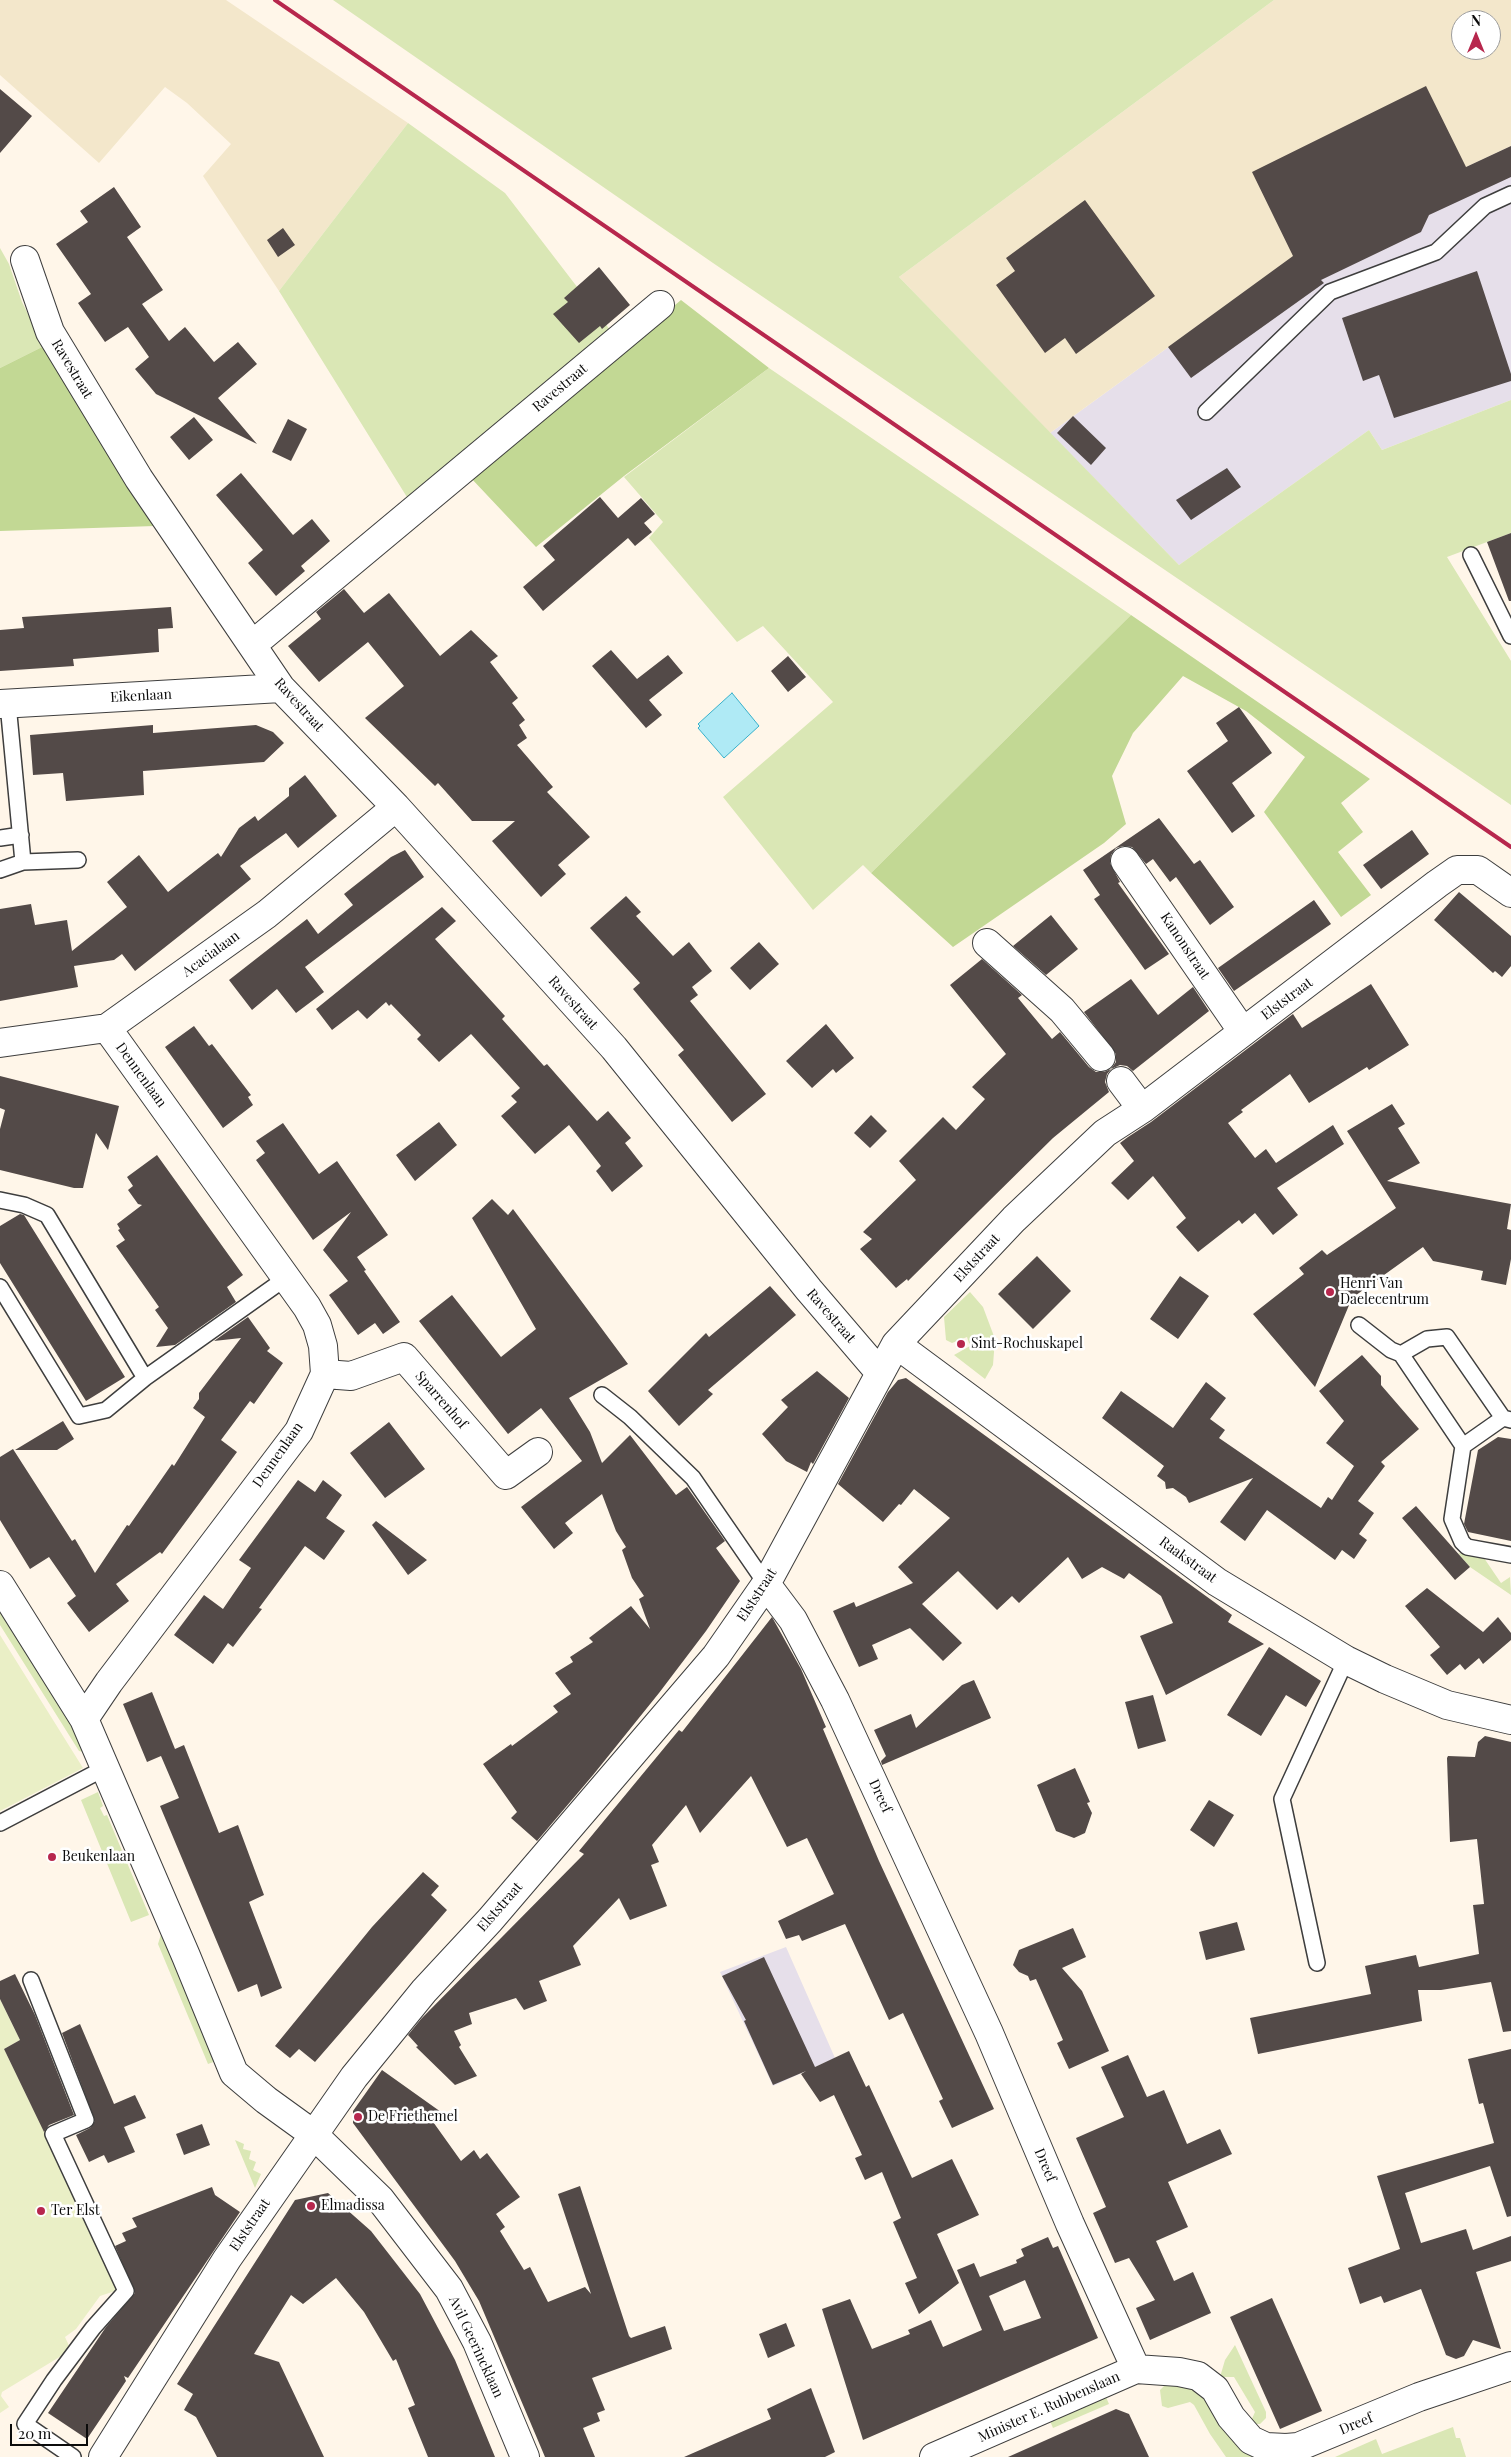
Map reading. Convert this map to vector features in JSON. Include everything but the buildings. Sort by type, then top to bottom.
[{"type":"street","name":"Ravestraat","points":[[25,260],[50,332],[139,479],[281,688],[396,807],[614,1048],[808,1290],[880,1373]]},
{"type":"street","name":"Ravestraat","points":[[252,645],[660,305]]},
{"type":"street","name":"Eikenlaan","points":[[4,704],[281,688]]},
{"type":"street","name":"Acacialaan","points":[[0,1043],[107,1028],[267,914],[396,807]]},
{"type":"street","name":"Kanonstraat","points":[[1125,861],[1172,925],[1243,1032]]},
{"type":"street","name":"Elststraat","points":[[103,2457],[227,2259],[354,2077],[424,1991],[490,1920],[716,1656],[766,1584],[896,1344],[1021,1212],[1105,1133],[1142,1109],[1457,870],[1478,870],[1511,893]]},
{"type":"street","points":[[987,943],[1062,1010],[1101,1057]]},
{"type":"street","name":"Dennenlaan","points":[[84,1719],[109,1682],[299,1431],[325,1374],[323,1346],[317,1325],[286,1278],[107,1028]]},
{"type":"street","points":[[1121,1081],[1142,1109]]},
{"type":"street","name":"Raakstraat","points":[[896,1344],[1217,1582],[1346,1660],[1447,1705],[1511,1720]]},
{"type":"street","name":"Sparrenhof","points":[[325,1374],[351,1376],[404,1357],[506,1475],[538,1452]]},
{"type":"street","name":"Dreef","points":[[766,1584],[793,1620],[835,1700],[989,2033],[1070,2224],[1136,2368],[1179,2372],[1198,2376],[1215,2389],[1231,2417],[1251,2440],[1266,2447],[1286,2448],[1298,2447],[1419,2397],[1511,2366]]},
{"type":"street","points":[[0,1585],[84,1719],[234,2073],[266,2100],[313,2134]]},
{"type":"street","name":"Avil Geerincklaan","points":[[313,2134],[380,2199],[449,2288],[477,2342],[525,2457]]},
{"type":"street","name":"Minister E. Rubbenslaan","points":[[934,2457],[1136,2368]]},
{"type":"lane","points":[[1206,412],[1330,292],[1436,252],[1485,206],[1511,194]]},
{"type":"lane","points":[[1471,555],[1511,636]]},
{"type":"lane","points":[[4,704],[23,862]]},
{"type":"lane","points":[[0,838],[21,835]]},
{"type":"lane","points":[[0,870],[23,862],[78,860]]},
{"type":"lane","points":[[0,1200],[24,1205],[47,1215],[145,1378]]},
{"type":"lane","points":[[0,1288],[79,1416],[106,1410],[145,1378],[286,1278]]},
{"type":"lane","points":[[1359,1325],[1391,1350],[1401,1354],[1463,1446],[1452,1519],[1467,1547],[1511,1556]]},
{"type":"lane","points":[[1401,1354],[1428,1339],[1447,1337],[1507,1419],[1463,1446]]},
{"type":"lane","points":[[602,1395],[630,1417],[693,1478],[766,1584]]},
{"type":"lane","points":[[1317,1963],[1282,1799],[1346,1660]]},
{"type":"lane","points":[[0,1823],[105,1768]]},
{"type":"lane","points":[[31,1980],[86,2120],[53,2134],[126,2291],[93,2328],[26,2424],[73,2457]]},
{"type":"shaded area","points":[[0,0],[226,0],[408,123],[279,291],[203,176],[231,144],[187,103],[165,87],[99,163],[0,75]]},
{"type":"shaded area","points":[[1274,0],[1511,0],[1511,146],[1327,232],[1050,433],[899,277]]},
{"type":"shaded area","points":[[1511,146],[1511,400],[1382,450],[1369,430],[1179,565],[1050,433],[1327,232]]},
{"type":"shaded area","points":[[786,1947],[835,2058],[773,2086],[720,1972]]},
{"type":"green space","points":[[333,0],[1274,0],[899,277],[1179,565],[1369,430],[1382,450],[1511,400],[1511,533],[1447,557],[1511,661],[1511,805],[713,263]]},
{"type":"green space","points":[[408,123],[505,193],[624,348],[410,502],[279,291]]},
{"type":"green space","points":[[0,248],[9,264],[22,302],[44,346],[0,368]]},
{"type":"green space","points":[[681,300],[769,368],[624,476],[536,547],[470,477]]},
{"type":"green space","points":[[44,346],[155,526],[0,531],[0,368]]},
{"type":"green space","points":[[769,368],[1131,615],[871,873],[863,865],[813,910],[723,797],[833,702],[763,626],[737,642],[649,538],[663,522],[624,477]]},
{"type":"green space","points":[[1131,615],[1370,779],[1341,803],[1363,832],[1338,852],[1371,895],[1341,917],[1264,812],[1305,757],[1246,711],[1183,676],[1133,733],[1112,776],[1126,824],[1104,843],[953,947],[871,873]]},
{"type":"green space","points":[[970,1292],[983,1307],[995,1339],[993,1365],[985,1379],[954,1355],[970,1346],[967,1337],[952,1343],[946,1340],[944,1317]]},
{"type":"green space","points":[[1458,1553],[1484,1558],[1501,1583],[1510,1577],[1511,1595],[1470,1567]]},
{"type":"green space","points":[[0,1603],[88,1753],[79,1751],[0,1625]]},
{"type":"green space","points":[[0,1635],[83,1768],[0,1811]]},
{"type":"green space","points":[[98,1792],[103,1806],[100,1808],[104,1816],[107,1815],[149,1915],[131,1922],[81,1800]]},
{"type":"green space","points":[[162,1931],[216,2061],[208,2064],[158,1944]]},
{"type":"green space","name":"Ter Elst","points":[[0,1999],[20,2040],[4,2049],[121,2289],[100,2296],[76,2329],[65,2337],[71,2350],[2,2392],[1,2396],[9,2407],[0,2413]]},
{"type":"green space","points":[[235,2140],[244,2144],[243,2149],[251,2151],[249,2159],[256,2162],[253,2170],[261,2174],[255,2188]]},
{"type":"green space","points":[[1235,2345],[1266,2412],[1266,2418],[1260,2424],[1254,2424],[1251,2421],[1255,2412],[1234,2377],[1220,2377],[1225,2360]]},
{"type":"green space","points":[[1173,2383],[1194,2389],[1207,2400],[1230,2438],[1256,2457],[1226,2457],[1210,2434],[1194,2405],[1190,2402],[1168,2408],[1162,2406],[1160,2390],[1166,2384]]},
{"type":"green space","points":[[1106,2397],[1109,2404],[1053,2428],[1050,2421]]},
{"type":"green space","points":[[1453,2427],[1456,2438],[1460,2438],[1466,2457],[1335,2457],[1376,2439],[1382,2454]]},
{"type":"water","points":[[732,693],[759,726],[724,758],[698,728],[700,726],[698,724]]},
{"type":"railway","points":[[275,0],[1511,847]]},
{"type":"place","name":"Henri Van Daelecentrum","points":[[1330,1292]]},
{"type":"place","name":"Sint-Rochuskapel","points":[[961,1344]]},
{"type":"place","name":"Beukenlaan","points":[[52,1857]]},
{"type":"place","name":"De Friethemel","points":[[358,2117]]},
{"type":"place","name":"Elmadissa","points":[[311,2206]]},
{"type":"place","name":"Ter Elst","points":[[41,2211]]}]
